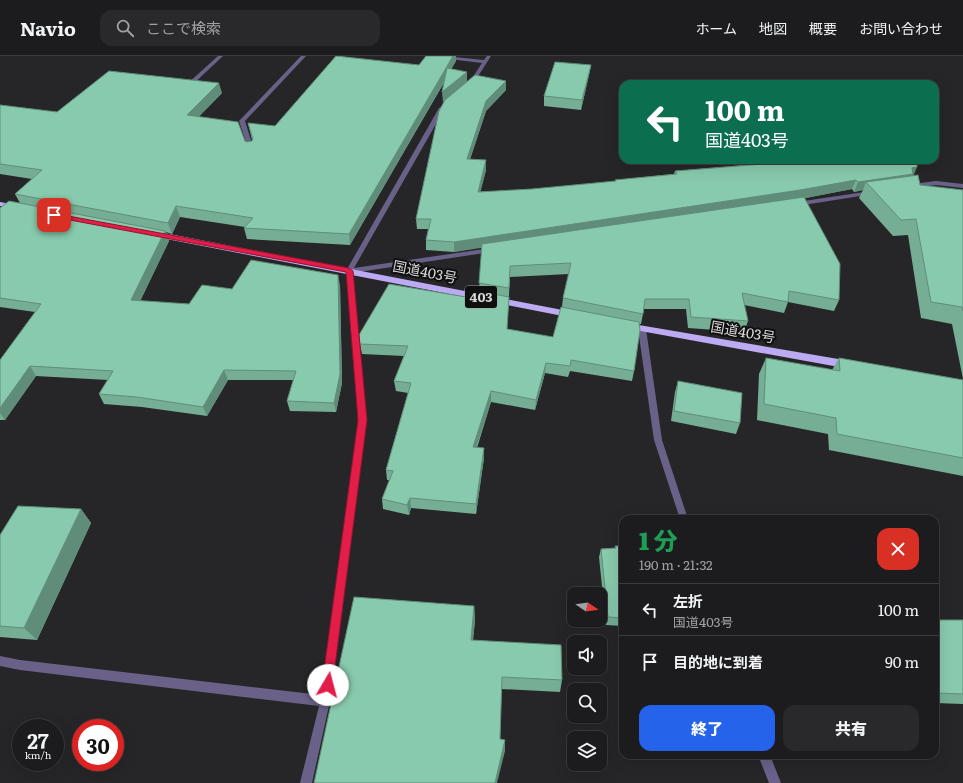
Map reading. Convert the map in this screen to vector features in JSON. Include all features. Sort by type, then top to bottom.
[{"type":"highway","points":[[0,204],[29,210]]},
{"type":"highway","name":"国道403号","points":[[141,232],[349,271],[580,317]]},
{"type":"highway","name":"国道403号","points":[[618,324],[861,367]]},
{"type":"street","points":[[187,87],[221,56]]},
{"type":"street","points":[[251,150],[242,122],[304,56]]},
{"type":"street","points":[[432,56],[485,62]]},
{"type":"street","points":[[464,89],[470,85],[489,56]]},
{"type":"street","points":[[306,783],[326,701],[363,420],[349,271],[442,107],[448,103]]},
{"type":"street","points":[[904,188],[936,183],[963,186]]},
{"type":"street","points":[[786,205],[881,191]]},
{"type":"street","points":[[349,271],[495,249]]},
{"type":"street","points":[[642,329],[658,440],[683,515]]},
{"type":"street","points":[[0,661],[20,665],[326,701]]},
{"type":"street","points":[[766,759],[775,783]]},
{"type":"building","points":[[336,56],[419,65],[426,56],[453,56],[349,234],[244,228],[253,218],[176,206],[168,223],[15,194],[42,170],[0,164],[0,105],[57,112],[109,71],[219,83],[187,115],[238,122],[245,141],[247,142],[252,141],[253,139],[248,123],[275,126]]},
{"type":"building","points":[[555,62],[591,65],[582,100],[544,96]]},
{"type":"building","points":[[447,68],[467,72],[442,92]]},
{"type":"building","points":[[475,75],[506,81],[486,101],[467,159],[486,160],[478,192],[532,189],[616,181],[615,180],[677,174],[675,171],[763,164],[917,164],[917,167],[912,168],[913,174],[858,182],[856,180],[800,190],[454,242],[426,240],[431,219],[416,219],[439,111],[445,100]]},
{"type":"building","points":[[918,175],[920,185],[963,190],[963,311],[962,307],[931,302],[916,219],[901,220],[866,182]]},
{"type":"building","points":[[804,197],[840,264],[839,300],[789,291],[788,302],[742,293],[748,321],[691,317],[689,299],[645,299],[643,314],[563,298],[571,263],[510,266],[509,288],[479,283],[482,244]]},
{"type":"building","points":[[9,201],[165,231],[131,300],[189,304],[202,285],[232,289],[251,260],[338,275],[340,374],[334,403],[287,401],[296,371],[224,370],[203,407],[137,397],[99,394],[113,371],[30,366],[0,408],[0,360],[41,304],[0,298],[0,208]]},
{"type":"building","points":[[389,284],[478,299],[479,291],[509,297],[507,329],[553,337],[561,307],[639,322],[640,330],[634,371],[571,360],[570,366],[546,363],[536,400],[491,391],[473,447],[484,448],[476,504],[410,498],[407,505],[382,499],[393,471],[386,470],[411,383],[394,381],[408,346],[360,344],[359,335]]},
{"type":"building","points":[[766,358],[840,371],[839,358],[963,380],[963,458],[837,434],[836,418],[764,404]]},
{"type":"building","points":[[678,381],[742,393],[740,423],[674,411]]},
{"type":"building","points":[[18,506],[81,509],[24,628],[0,626],[0,535]]},
{"type":"building","points":[[615,546],[619,546],[619,618],[608,617],[607,587],[605,587],[601,549],[616,548]]},
{"type":"building","points":[[354,597],[474,606],[471,640],[561,645],[562,680],[502,677],[500,739],[505,740],[495,783],[314,783]]},
{"type":"building","points":[[939,620],[963,620],[963,694],[939,693]]},
{"type":"route","points":[[54,215],[349,271],[363,420],[328,685]]}]
